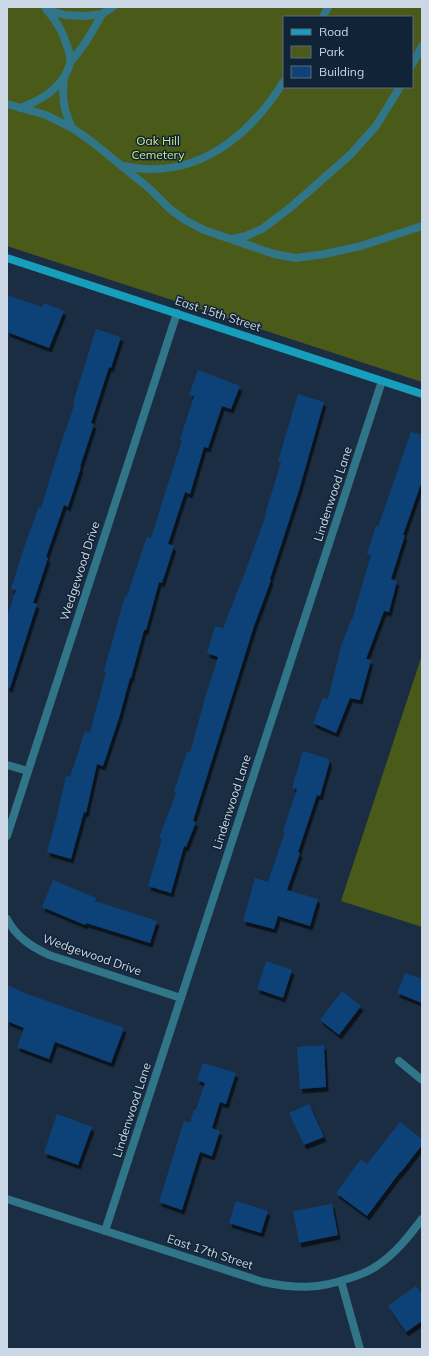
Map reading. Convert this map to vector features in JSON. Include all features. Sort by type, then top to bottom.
[{"type":"main road","name":"East 15th Street","points":[[7,258],[422,394]]},
{"type":"street","points":[[46,9],[65,15],[85,16],[102,14],[113,7]]},
{"type":"street","points":[[324,16],[328,7]]},
{"type":"street","points":[[46,9],[56,22],[67,47],[71,61]]},
{"type":"street","points":[[72,128],[62,98],[64,78],[71,61],[79,53],[93,32],[102,14]]},
{"type":"street","points":[[413,63],[422,46]]},
{"type":"street","points":[[20,108],[38,101],[52,92],[64,78]]},
{"type":"street","points":[[122,166],[152,170],[184,166],[208,156],[232,141],[256,118],[283,82]]},
{"type":"street","points":[[231,239],[246,236],[262,229],[291,207],[350,155],[376,126],[399,88]]},
{"type":"street","points":[[7,104],[46,115],[72,128],[91,140],[150,189],[170,209],[185,220],[204,230],[274,254],[296,258],[325,254],[361,246],[422,226]]},
{"type":"street","name":"Wedgewood Drive","points":[[7,836],[177,313]]},
{"type":"street","name":"Lindenwood Lane","points":[[105,1231],[382,381]]},
{"type":"street","points":[[7,765],[28,772]]},
{"type":"street","name":"Wedgewood Drive","points":[[7,919],[18,935],[32,947],[49,955],[181,998]]},
{"type":"street","points":[[399,1061],[422,1080]]},
{"type":"street","name":"East 17th Street","points":[[7,1199],[263,1282],[296,1287],[319,1287],[361,1274],[378,1266],[405,1240],[422,1219]]},
{"type":"street","points":[[341,1281],[360,1349]]},
{"type":"green space","name":"Oak Hill Cemetery","points":[[7,7],[422,7],[422,382],[7,246]]},
{"type":"green space","points":[[422,655],[422,927],[341,901]]},
{"type":"building","points":[[7,295],[42,307],[44,303],[64,311],[49,348],[7,332]]},
{"type":"building","points":[[96,329],[121,337],[111,368],[109,367],[91,423],[94,424],[68,507],[64,505],[46,557],[48,558],[33,603],[37,604],[10,688],[7,687],[7,617],[16,590],[11,589],[26,542],[39,507],[41,508],[75,403],[73,403]]},
{"type":"building","points":[[198,370],[240,386],[231,409],[222,406],[208,448],[204,447],[190,494],[185,492],[168,544],[174,546],[162,583],[159,582],[146,630],[144,630],[119,718],[103,766],[97,764],[86,813],[84,812],[71,859],[47,852],[66,776],[70,777],[85,731],[90,733],[106,672],[104,671],[125,596],[127,596],[147,537],[151,538],[182,440],[180,439],[194,396],[189,395]]},
{"type":"building","points":[[298,394],[324,402],[299,490],[270,579],[271,580],[254,626],[193,821],[196,822],[186,847],[184,846],[171,893],[148,886],[162,839],[159,838],[176,793],[174,792],[187,752],[190,753],[218,657],[207,653],[215,626],[223,628],[266,515],[281,462],[278,461]]},
{"type":"building","points":[[411,432],[422,435],[422,481],[403,535],[405,535],[391,579],[397,581],[389,612],[384,611],[366,659],[371,660],[360,700],[350,698],[336,733],[313,723],[323,698],[328,699],[341,646],[352,620],[371,555],[367,554]]},
{"type":"building","points":[[303,751],[329,759],[329,764],[320,796],[317,795],[298,852],[300,853],[287,890],[318,899],[310,926],[278,916],[274,929],[243,921],[255,878],[268,882],[285,832],[283,831],[297,789],[292,788]]},
{"type":"building","points":[[53,880],[96,898],[95,901],[157,921],[150,943],[86,923],[85,925],[42,907]]},
{"type":"building","points":[[266,961],[292,970],[283,998],[257,989]]},
{"type":"building","points":[[405,973],[422,979],[422,1003],[397,993]]},
{"type":"building","points":[[7,985],[27,994],[124,1028],[111,1063],[55,1042],[49,1059],[17,1047],[24,1028],[7,1021]]},
{"type":"building","points":[[342,991],[361,1006],[339,1035],[320,1020]]},
{"type":"building","points":[[324,1045],[326,1087],[300,1089],[297,1047]]},
{"type":"building","points":[[203,1063],[236,1073],[226,1104],[220,1102],[212,1128],[220,1131],[212,1156],[200,1152],[182,1210],[159,1202],[184,1121],[190,1123],[205,1083],[197,1080]]},
{"type":"building","points":[[309,1104],[324,1137],[304,1145],[289,1113]]},
{"type":"building","points":[[57,1114],[92,1127],[78,1165],[44,1153]]},
{"type":"building","points":[[400,1122],[422,1139],[422,1145],[367,1216],[336,1193],[361,1159],[367,1164]]},
{"type":"building","points":[[236,1201],[268,1211],[261,1233],[229,1223]]},
{"type":"building","points":[[332,1204],[338,1235],[299,1243],[293,1211]]},
{"type":"building","points":[[416,1286],[422,1294],[422,1321],[406,1332],[388,1306]]}]
